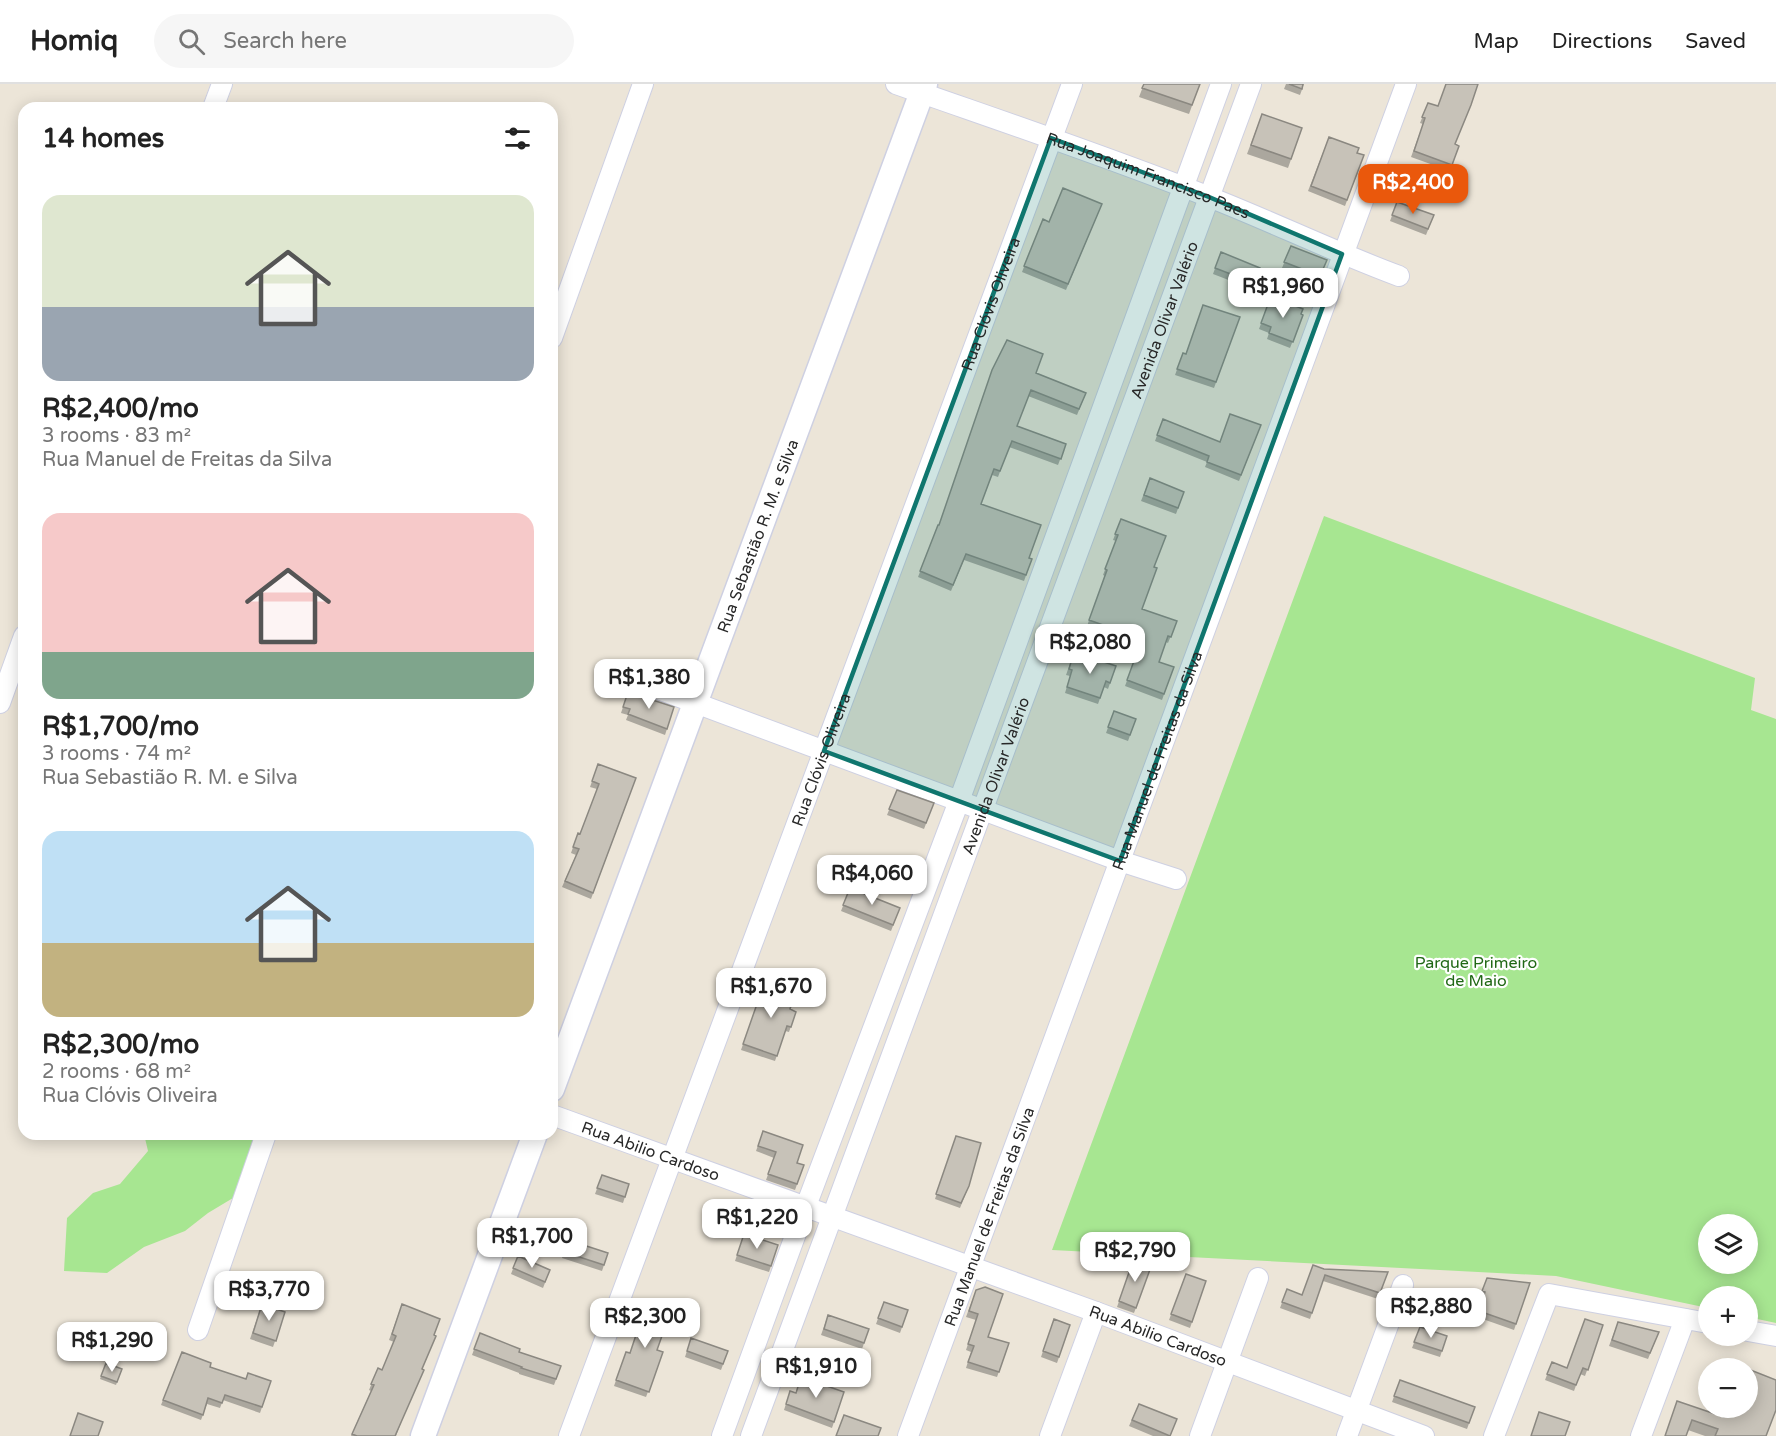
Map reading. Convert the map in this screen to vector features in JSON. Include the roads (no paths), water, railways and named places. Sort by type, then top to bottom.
[{"type":"street","points":[[215,102],[222,84]]},
{"type":"street","points":[[558,321],[643,84]]},
{"type":"street","name":"Rua Joaquim Francisco Paes","points":[[896,84],[923,88],[1209,197],[1399,276]]},
{"type":"street","name":"Rua Clóvis Oliveira","points":[[569,1436],[1072,84]]},
{"type":"street","points":[[722,1436],[959,801],[1221,84]]},
{"type":"street","name":"Avenida Olivar Valério","points":[[751,1436],[1251,84]]},
{"type":"street","name":"Rua Manuel de Freitas da Silva","points":[[908,1436],[1406,84]]},
{"type":"street","name":"Rua Sebastião R. M. e Silva","points":[[558,1073],[923,88]]},
{"type":"street","points":[[0,703],[18,653]]},
{"type":"street","points":[[631,680],[1120,861],[1176,879]]},
{"type":"street","name":"Rua Abilio Cardoso","points":[[558,1117],[1096,1311],[1424,1436]]},
{"type":"street","points":[[198,1330],[264,1140]]},
{"type":"street","points":[[423,1436],[533,1140]]},
{"type":"street","points":[[1200,1436],[1258,1278]]},
{"type":"street","points":[[1347,1436],[1403,1285]]},
{"type":"street","points":[[1494,1436],[1549,1294],[1698,1321]]},
{"type":"street","points":[[1050,1436],[1096,1311]]},
{"type":"street","points":[[1641,1436],[1685,1319]]},
{"type":"street","points":[[1758,1333],[1776,1336]]},
{"type":"park label","name":"Parque Primeiro de Maio","points":[[1476,971]]}]
